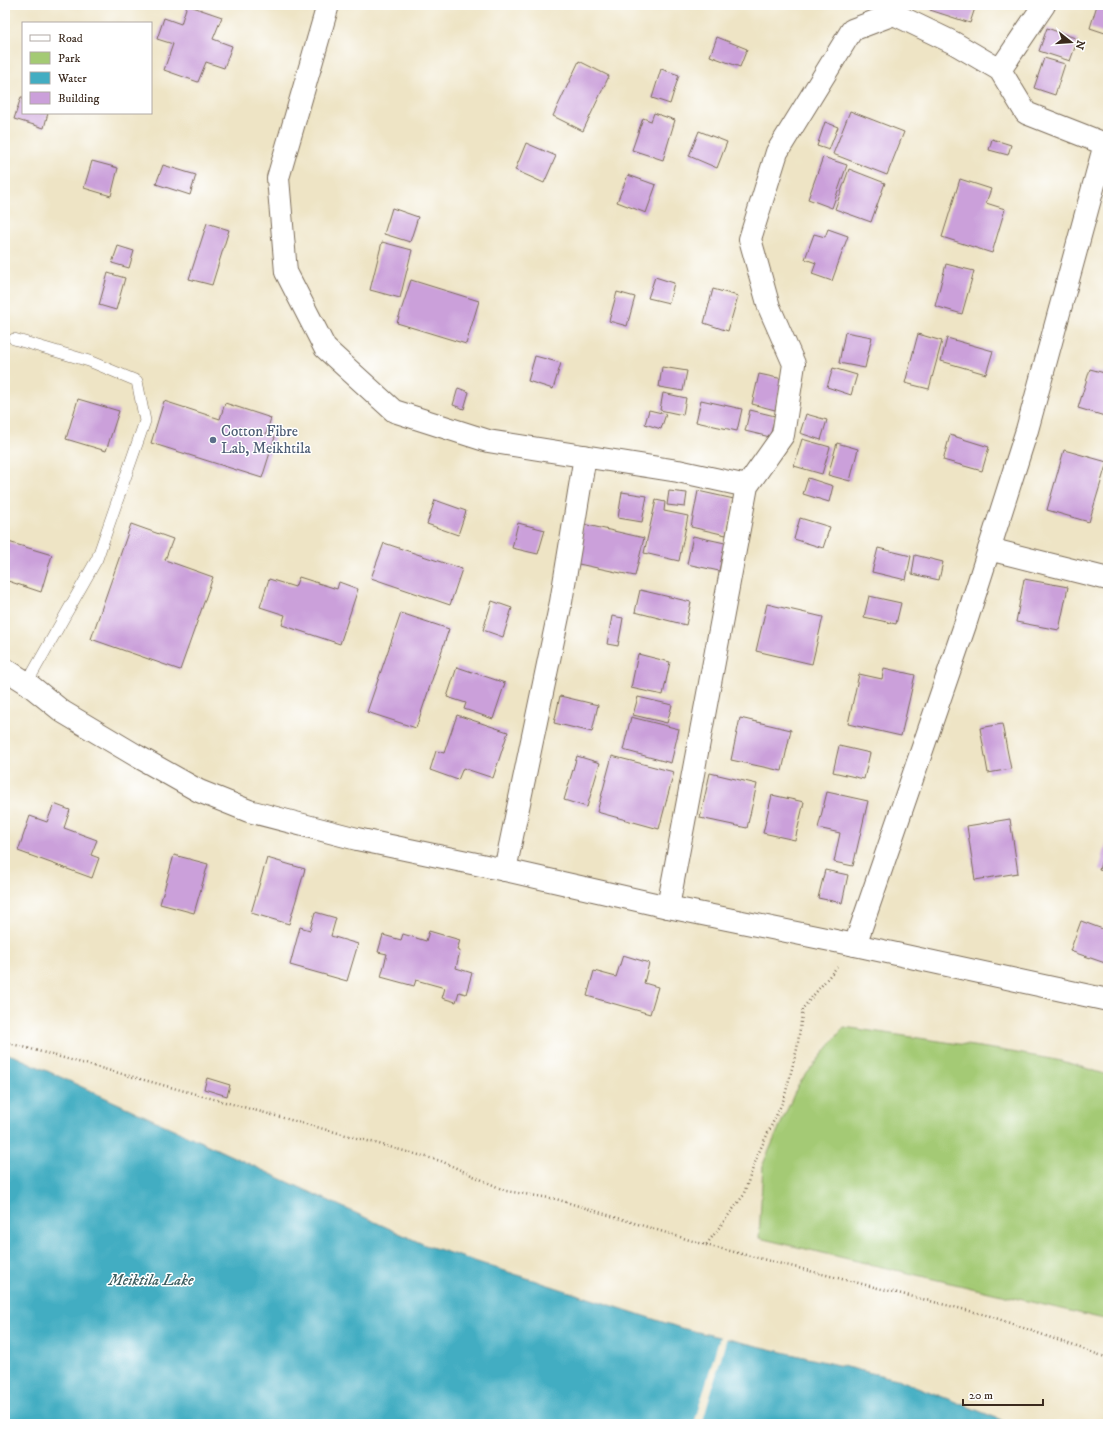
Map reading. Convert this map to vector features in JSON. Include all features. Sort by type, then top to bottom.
[{"type":"street","points":[[328,5],[278,178],[286,272],[325,348],[394,411],[488,442],[678,471],[747,486]]},
{"type":"street","points":[[1000,70],[1044,5]]},
{"type":"street","points":[[668,907],[747,486],[784,435],[794,364],[768,307],[750,239],[777,152],[852,30],[896,9],[1000,70],[1026,113],[1106,144],[1027,430],[962,632],[855,945]]},
{"type":"street","points":[[505,870],[561,602],[585,456]]},
{"type":"street","points":[[989,550],[1108,579]]},
{"type":"street","points":[[5,669],[27,683],[63,712],[137,756],[199,790],[249,811],[357,839],[505,870],[668,907],[855,945],[1108,1000]]},
{"type":"lane","points":[[14,339],[89,361],[138,381],[146,421],[97,559],[27,683]]},
{"type":"path","points":[[706,1245],[743,1196],[758,1154],[784,1099],[797,1049],[803,1008],[855,945]]},
{"type":"path","points":[[5,1042],[441,1161],[506,1191],[556,1199],[706,1245],[990,1316],[1108,1358]]},
{"type":"green space","points":[[844,1027],[1000,1050],[1062,1061],[1108,1075],[1108,1320],[759,1238],[763,1164],[798,1085]]},
{"type":"water","name":"Meiktila Lake","points":[[5,1053],[17,1057],[425,1245],[681,1328],[897,1379],[1012,1424],[5,1424]]},
{"type":"pier","points":[[720,1336],[727,1337],[702,1424],[694,1424]]},
{"type":"building","points":[[187,5],[222,17],[213,39],[232,46],[224,68],[206,62],[198,82],[164,70],[173,44],[157,39],[164,18],[181,24]]},
{"type":"building","points":[[932,5],[976,5],[970,23],[930,10]]},
{"type":"building","points":[[1097,5],[1108,5],[1108,34],[1090,28]]},
{"type":"building","points":[[1047,28],[1078,39],[1070,61],[1039,51]]},
{"type":"building","points":[[717,37],[747,49],[740,67],[710,56]]},
{"type":"building","points":[[1044,58],[1065,64],[1055,95],[1034,88]]},
{"type":"building","points":[[579,61],[609,76],[583,131],[553,116]]},
{"type":"building","points":[[661,69],[679,75],[670,104],[652,98]]},
{"type":"building","points":[[21,97],[22,114],[48,114],[44,128],[14,119]]},
{"type":"building","points":[[850,111],[904,132],[887,175],[833,154]]},
{"type":"building","points":[[654,113],[675,120],[663,160],[632,150],[643,118],[651,121]]},
{"type":"building","points":[[825,122],[838,127],[829,150],[817,146]]},
{"type":"building","points":[[699,131],[727,142],[717,168],[689,156]]},
{"type":"building","points":[[992,139],[1011,145],[1008,155],[989,150]]},
{"type":"building","points":[[526,143],[556,156],[544,183],[515,170]]},
{"type":"building","points":[[823,157],[847,165],[832,208],[808,199]]},
{"type":"building","points":[[92,161],[118,168],[111,196],[84,188]]},
{"type":"building","points":[[163,165],[196,175],[190,195],[156,184]]},
{"type":"building","points":[[849,169],[885,183],[871,222],[835,209]]},
{"type":"building","points":[[628,175],[656,185],[646,213],[617,202]]},
{"type":"building","points":[[960,179],[991,189],[986,203],[1005,209],[992,253],[942,237]]},
{"type":"building","points":[[392,208],[418,217],[410,242],[384,234]]},
{"type":"building","points":[[207,223],[229,230],[212,285],[189,279]]},
{"type":"building","points":[[828,229],[848,236],[832,281],[812,274],[816,263],[805,259],[814,234],[825,237]]},
{"type":"building","points":[[382,242],[412,250],[400,298],[370,290]]},
{"type":"building","points":[[118,246],[134,251],[129,268],[112,263]]},
{"type":"building","points":[[946,264],[974,271],[962,314],[935,306]]},
{"type":"building","points":[[108,273],[125,278],[116,310],[99,305]]},
{"type":"building","points":[[655,277],[674,283],[669,303],[648,298]]},
{"type":"building","points":[[411,280],[479,301],[466,344],[397,323]]},
{"type":"building","points":[[713,289],[738,296],[728,331],[704,323]]},
{"type":"building","points":[[617,292],[635,297],[627,326],[609,321]]},
{"type":"building","points":[[845,332],[872,337],[865,368],[839,363]]},
{"type":"building","points":[[918,334],[942,341],[929,389],[905,383]]},
{"type":"building","points":[[947,338],[993,351],[986,374],[941,361]]},
{"type":"building","points":[[535,356],[561,363],[553,389],[528,381]]},
{"type":"building","points":[[662,367],[687,371],[683,391],[659,387]]},
{"type":"building","points":[[833,368],[857,375],[851,395],[827,387]]},
{"type":"building","points":[[1090,369],[1108,374],[1108,417],[1078,408]]},
{"type":"building","points":[[759,374],[783,379],[775,410],[752,404]]},
{"type":"building","points":[[458,388],[469,392],[464,409],[453,405]]},
{"type":"building","points":[[663,393],[686,398],[683,415],[660,410]]},
{"type":"building","points":[[78,399],[119,411],[106,451],[66,439]]},
{"type":"building","points":[[701,400],[742,409],[737,431],[696,422]]},
{"type":"building","name":"Cotton Fibre Lab, Meikhtila","points":[[164,401],[220,419],[225,403],[271,418],[266,434],[275,437],[262,478],[151,443]]},
{"type":"building","points":[[649,410],[666,414],[661,429],[645,424]]},
{"type":"building","points":[[750,410],[775,416],[770,437],[745,431]]},
{"type":"building","points":[[806,414],[827,420],[821,440],[800,433]]},
{"type":"building","points":[[950,435],[989,447],[982,471],[943,460]]},
{"type":"building","points":[[802,439],[830,447],[822,474],[794,466]]},
{"type":"building","points":[[837,443],[858,449],[850,481],[828,475]]},
{"type":"building","points":[[1064,450],[1107,462],[1089,522],[1047,510]]},
{"type":"building","points":[[808,478],[833,486],[829,502],[803,494]]},
{"type":"building","points":[[669,491],[687,493],[685,507],[667,505]]},
{"type":"building","points":[[698,491],[734,499],[726,535],[691,527]]},
{"type":"building","points":[[622,492],[647,496],[642,522],[618,518]]},
{"type":"building","points":[[435,500],[466,511],[458,535],[427,524]]},
{"type":"building","points":[[656,500],[665,502],[664,511],[688,516],[679,561],[644,553]]},
{"type":"building","points":[[800,518],[830,527],[823,548],[794,539]]},
{"type":"building","points":[[518,523],[545,530],[538,554],[512,548]]},
{"type":"building","points":[[131,524],[173,539],[165,560],[213,577],[180,670],[91,639]]},
{"type":"building","points":[[583,524],[644,538],[635,576],[574,563]]},
{"type":"building","points":[[693,536],[725,543],[719,571],[687,564]]},
{"type":"building","points":[[5,541],[52,555],[41,592],[5,580]]},
{"type":"building","points":[[384,543],[462,569],[450,605],[371,578]]},
{"type":"building","points":[[878,548],[911,556],[906,580],[872,572]]},
{"type":"building","points":[[915,555],[943,562],[939,580],[912,574]]},
{"type":"building","points":[[299,577],[337,589],[339,582],[358,589],[340,644],[282,625],[285,615],[260,607],[269,579],[295,587]]},
{"type":"building","points":[[1024,579],[1068,587],[1059,630],[1016,622]]},
{"type":"building","points":[[640,590],[691,602],[686,625],[635,612]]},
{"type":"building","points":[[869,596],[901,603],[896,624],[864,617]]},
{"type":"building","points":[[492,601],[512,608],[503,637],[483,630]]},
{"type":"building","points":[[767,604],[823,617],[812,664],[756,651]]},
{"type":"building","points":[[401,613],[449,629],[416,728],[367,712]]},
{"type":"building","points":[[612,616],[623,618],[618,646],[607,644]]},
{"type":"building","points":[[638,654],[670,662],[663,695],[631,688]]},
{"type":"building","points":[[457,667],[505,683],[493,719],[464,709],[466,703],[447,697]]},
{"type":"building","points":[[884,668],[915,675],[901,736],[848,724],[859,674],[882,679]]},
{"type":"building","points":[[560,696],[598,705],[592,732],[554,723]]},
{"type":"building","points":[[638,697],[672,705],[667,723],[633,715]]},
{"type":"building","points":[[457,715],[508,732],[493,778],[463,768],[458,780],[430,770],[436,751],[444,753]]},
{"type":"building","points":[[631,717],[679,729],[671,763],[623,750]]},
{"type":"building","points":[[740,718],[791,730],[782,771],[731,760]]},
{"type":"building","points":[[1002,724],[1011,769],[988,773],[980,728]]},
{"type":"building","points":[[839,746],[870,753],[864,779],[833,772]]},
{"type":"building","points":[[577,756],[600,763],[587,807],[564,800]]},
{"type":"building","points":[[612,756],[674,772],[659,829],[597,812]]},
{"type":"building","points":[[710,773],[757,784],[747,828],[700,818]]},
{"type":"building","points":[[827,792],[868,801],[853,866],[834,862],[840,833],[818,828]]},
{"type":"building","points":[[772,795],[804,802],[795,840],[763,833]]},
{"type":"building","points":[[54,804],[70,810],[64,828],[97,840],[91,855],[99,858],[92,878],[18,851],[30,816],[47,822]]},
{"type":"building","points":[[1010,819],[1018,873],[975,880],[967,826]]},
{"type":"building","points":[[1108,838],[1108,872],[1099,870]]},
{"type":"building","points":[[174,855],[208,864],[194,913],[160,904]]},
{"type":"building","points":[[267,858],[305,869],[289,924],[251,913]]},
{"type":"building","points":[[825,870],[848,875],[842,903],[818,898]]},
{"type":"building","points":[[315,912],[336,918],[331,936],[358,944],[347,981],[290,965],[300,927],[310,930]]},
{"type":"building","points":[[1081,921],[1108,931],[1108,964],[1070,951]]},
{"type":"building","points":[[429,931],[460,940],[457,950],[460,951],[456,968],[472,973],[466,994],[459,992],[456,1002],[442,998],[445,988],[416,980],[414,986],[381,977],[387,954],[378,952],[383,935],[401,940],[403,934],[426,941]]},
{"type":"building","points":[[623,955],[649,963],[644,983],[658,987],[650,1014],[587,996],[594,971],[616,977]]},
{"type":"building","points":[[207,1078],[230,1085],[227,1096],[204,1089]]},
{"type":"place","name":"Cotton Fibre Lab, Meikhtila","points":[[213,440]]}]
